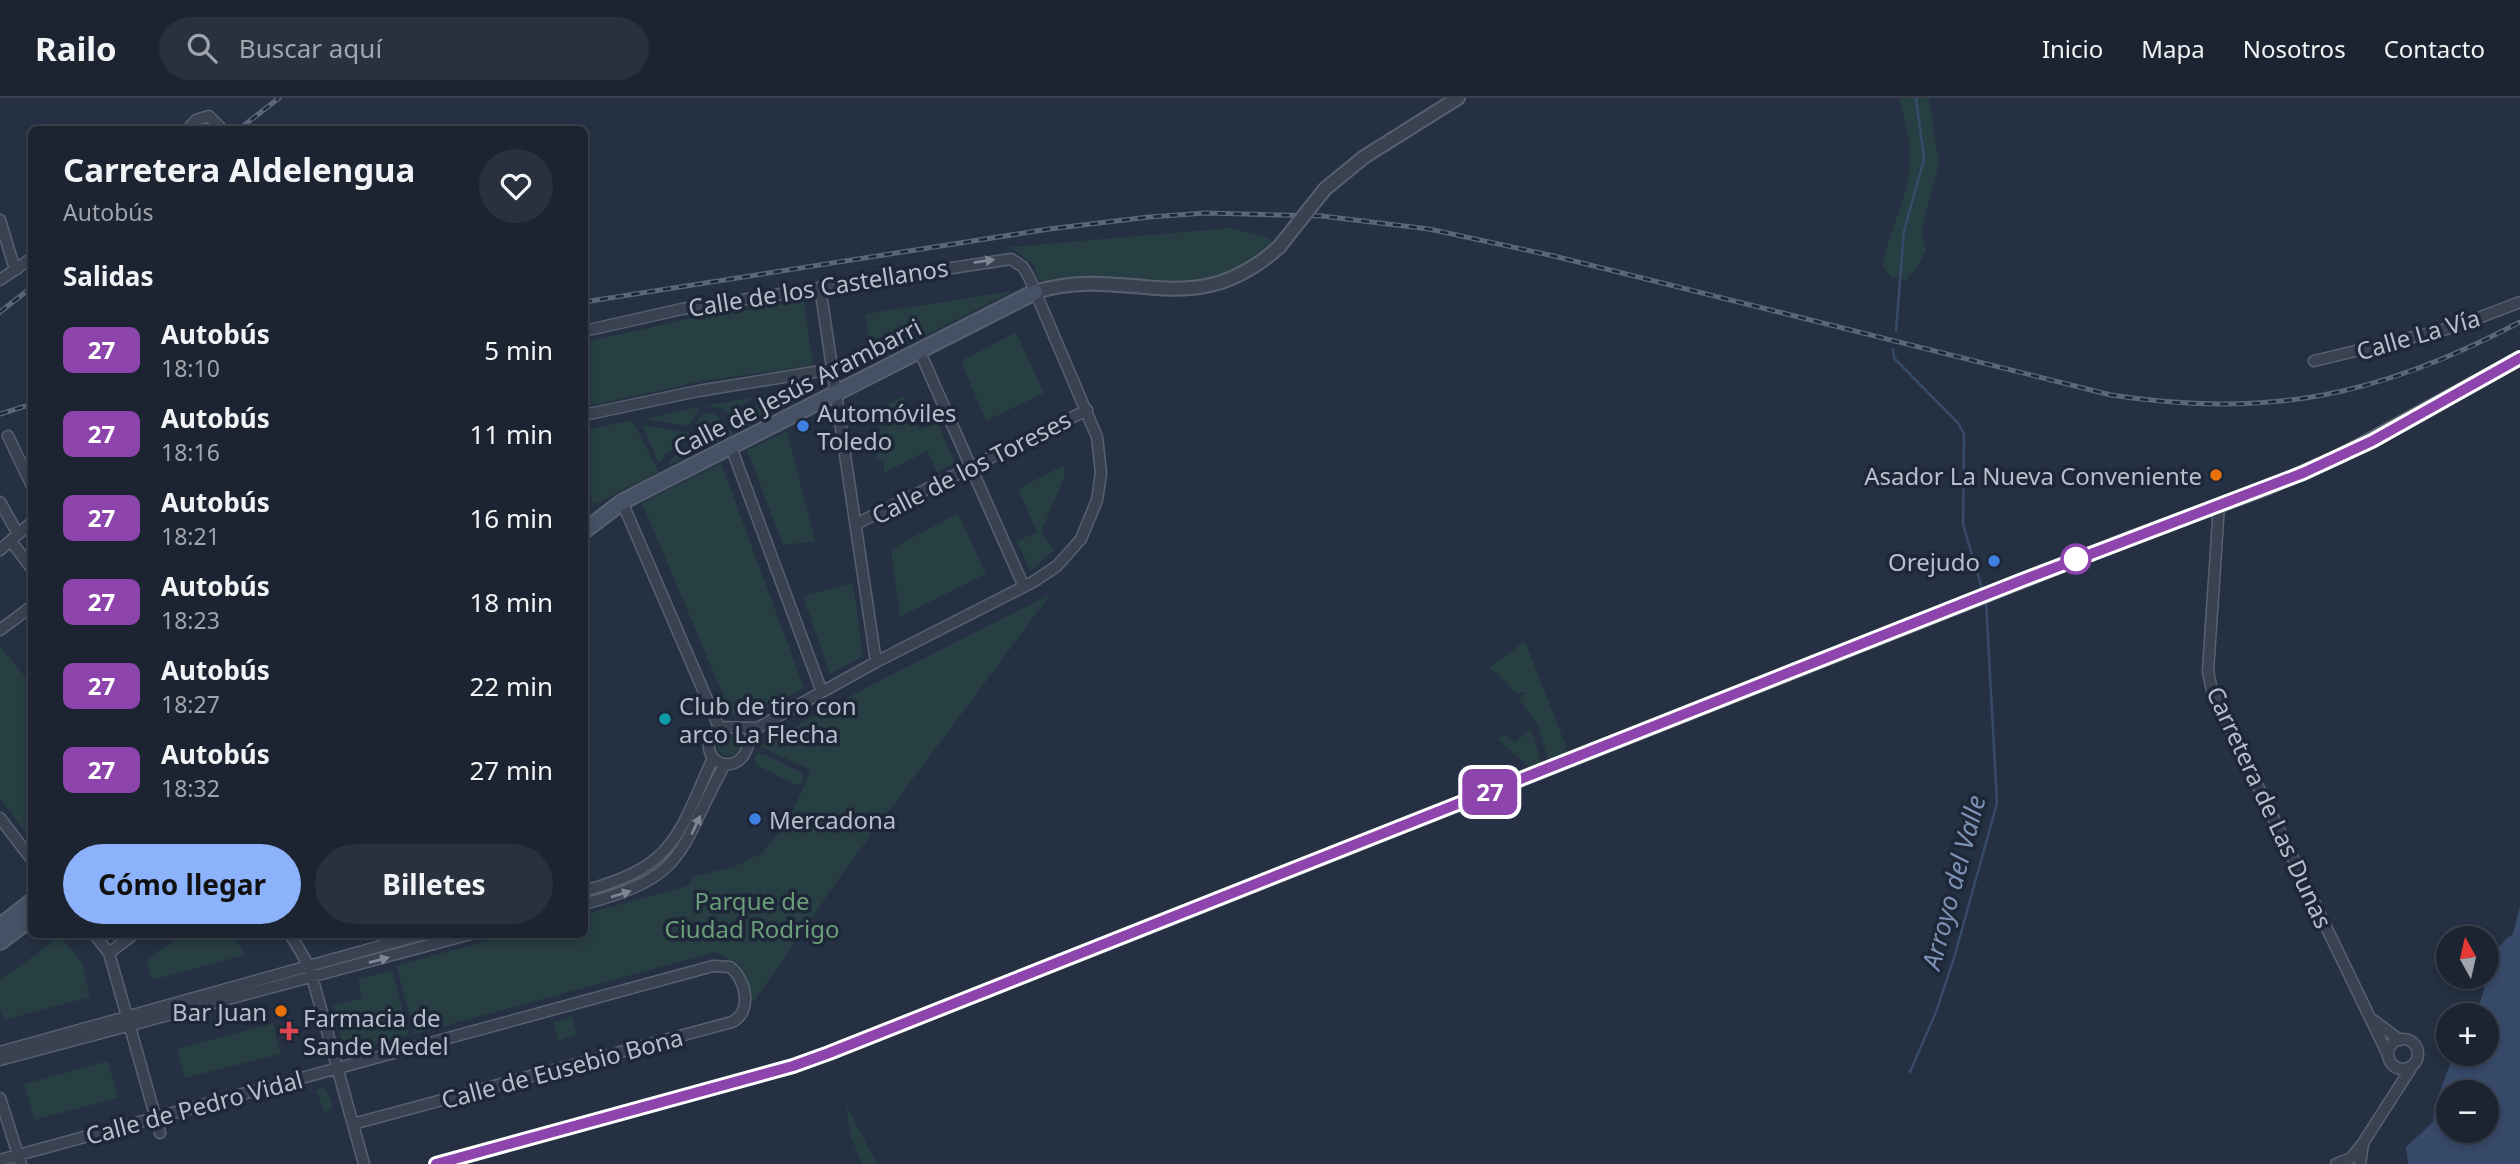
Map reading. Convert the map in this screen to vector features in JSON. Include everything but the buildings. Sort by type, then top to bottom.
[{"type":"main road","name":"Calle de Jesús Arambarri","points":[[588,524],[622,502],[1035,292]]},
{"type":"main road","points":[[0,926],[28,904]]},
{"type":"main road","points":[[0,942],[28,921]]},
{"type":"street","points":[[1035,292],[1084,282],[1160,290],[1205,287],[1237,276],[1261,262],[1279,247],[1325,189],[1364,157],[1458,98]]},
{"type":"street","points":[[191,126],[196,120],[209,116],[221,126]]},
{"type":"street","points":[[0,220],[12,262],[18,268]]},
{"type":"street","name":"Calle de los Castellanos","points":[[588,330],[682,309],[998,258],[1011,259],[1019,264],[1035,292],[1087,410],[1100,454],[1101,473],[1097,500],[1081,539],[1057,566],[1024,587],[876,662],[753,729]]},
{"type":"street","points":[[0,281],[28,261]]},
{"type":"street","points":[[820,287],[876,662]]},
{"type":"street","name":"Calle La Vía","points":[[2314,361],[2455,327],[2520,302]]},
{"type":"street","points":[[919,351],[1024,587]]},
{"type":"street","points":[[436,1164],[793,1066],[2340,456],[2520,358]]},
{"type":"street","points":[[588,414],[698,391],[833,369]]},
{"type":"street","name":"Calle de los Toreses","points":[[856,524],[1087,410]]},
{"type":"street","points":[[8,436],[28,478]]},
{"type":"street","points":[[731,447],[822,692]]},
{"type":"street","points":[[0,502],[7,542],[28,565]]},
{"type":"street","points":[[622,502],[719,727]]},
{"type":"street","name":"Carretera de Las Dunas","points":[[2219,505],[2208,671],[2212,691],[2390,1060],[2396,1078],[2395,1093]]},
{"type":"street","points":[[7,542],[28,525]]},
{"type":"street","points":[[0,630],[28,609]]},
{"type":"street","points":[[719,727],[736,728],[753,729],[737,761],[725,764],[713,758],[708,748],[710,736],[719,727]]},
{"type":"street","points":[[736,728],[744,735],[746,745]]},
{"type":"street","points":[[588,890],[630,877],[648,867],[666,850],[676,838],[713,758]]},
{"type":"street","points":[[588,903],[646,884],[676,859],[725,764]]},
{"type":"street","points":[[0,818],[28,855]]},
{"type":"street","points":[[97,938],[109,953],[160,1133]]},
{"type":"street","points":[[109,953],[129,938]]},
{"type":"street","points":[[292,938],[313,978],[364,1164]]},
{"type":"street","points":[[0,1060],[410,938]]},
{"type":"street","points":[[0,1052],[313,978],[457,938]]},
{"type":"street","name":"Calle de Pedro Vidal","points":[[0,1160],[20,1159],[154,1118],[713,966],[732,968],[742,987]]},
{"type":"street","name":"Calle de Eusebio Bona","points":[[353,1125],[732,1022],[742,1016],[746,1007],[742,987]]},
{"type":"street","name":"Carretera de Las Dunas","points":[[2370,1017],[2400,1040]]},
{"type":"street","points":[[2336,1164],[2351,1158],[2363,1143],[2413,1065],[2417,1049],[2412,1042],[2400,1040],[2391,1046],[2390,1060],[2400,1068],[2413,1065]]},
{"type":"street","points":[[0,1098],[20,1159]]},
{"type":"street","points":[[2360,1164],[2363,1143]]},
{"type":"green space","points":[[1900,98],[1929,98],[1939,164],[1921,232],[1926,250],[1918,266],[1906,280],[1892,278],[1883,266],[1910,164],[1909,139]]},
{"type":"green space","points":[[1231,228],[1268,238],[1275,243],[1231,270],[1186,283],[1150,283],[1097,277],[1038,280],[1034,265],[1009,247]]},
{"type":"green space","points":[[1013,291],[872,363],[865,314]]},
{"type":"green space","points":[[804,301],[813,365],[698,382],[588,406],[588,341],[683,320]]},
{"type":"green space","points":[[1016,332],[1044,393],[986,421],[961,361]]},
{"type":"green space","points":[[817,387],[817,391],[745,428],[732,421],[752,410],[764,395]]},
{"type":"green space","points":[[903,396],[919,429],[937,421],[955,463],[937,472],[927,451],[884,473],[883,461],[877,461],[874,438],[880,436],[877,410]]},
{"type":"green space","points":[[754,397],[728,413],[721,408],[704,406]]},
{"type":"green space","points":[[698,407],[698,412],[688,426],[644,419]]},
{"type":"green space","points":[[709,413],[720,420],[721,425],[714,436],[709,437],[698,430],[697,425],[704,414]]},
{"type":"green space","points":[[632,420],[659,472],[593,505],[588,489],[588,429]]},
{"type":"green space","points":[[642,425],[690,433],[692,437],[665,455],[659,464]]},
{"type":"green space","points":[[729,429],[734,434],[667,466],[672,458],[687,448],[714,439]]},
{"type":"green space","points":[[787,431],[815,541],[783,545],[747,450]]},
{"type":"green space","points":[[721,463],[804,688],[746,720],[731,714],[642,503]]},
{"type":"green space","points":[[1064,465],[1065,476],[1041,532],[1055,550],[1030,571],[1017,541],[1037,532],[1018,489]]},
{"type":"green space","points":[[958,513],[986,574],[900,617],[891,549]]},
{"type":"green space","points":[[853,583],[863,656],[830,674],[803,596]]},
{"type":"green space","name":"Parque de Ciudad Rodrigo","points":[[1051,594],[847,867],[753,1003],[739,965],[716,952],[415,1034],[396,966],[497,938],[588,938],[588,913],[687,886],[694,876],[734,867],[762,853],[787,824],[811,770],[759,746],[871,685]]},
{"type":"green space","points":[[1525,641],[1569,754],[1548,760],[1537,722],[1518,699],[1526,692],[1516,693],[1490,667]]},
{"type":"green space","points":[[0,646],[28,680],[28,836],[0,798]]},
{"type":"green space","points":[[1531,729],[1542,764],[1531,769],[1498,739],[1504,734],[1515,742]]},
{"type":"green space","points":[[728,734],[738,741],[739,745],[732,755],[728,756],[718,749],[717,745],[724,735]]},
{"type":"green space","points":[[757,754],[764,754],[802,773],[804,780],[800,785],[793,784],[756,765],[754,759]]},
{"type":"green space","points":[[57,938],[61,938],[82,963],[90,997],[4,1020],[0,1008],[0,979]]},
{"type":"green space","points":[[179,938],[234,938],[245,955],[152,980],[147,960]]},
{"type":"green space","points":[[392,970],[409,1035],[345,1053],[333,1006],[362,998],[358,979]]},
{"type":"green space","points":[[572,1017],[577,1035],[558,1041],[553,1022]]},
{"type":"green space","points":[[273,1023],[281,1054],[185,1078],[177,1049]]},
{"type":"green space","points":[[108,1061],[118,1098],[34,1120],[24,1084]]},
{"type":"green space","points":[[325,1086],[333,1107],[325,1113],[316,1091]]},
{"type":"green space","points":[[846,1105],[877,1164],[862,1164],[850,1134]]},
{"type":"water","points":[[2520,906],[2520,1164],[2408,1164],[2406,1147],[2433,1122],[2436,1102],[2436,1143],[2499,1143],[2499,1080],[2444,1080],[2449,1066],[2499,1066],[2499,1003],[2480,1003],[2484,989],[2499,989],[2499,948],[2513,934]]},
{"type":"waterway","name":"Arroyo del Valle","points":[[1896,331],[1904,231],[1924,159],[1916,98]]},
{"type":"waterway","name":"Arroyo del Valle","points":[[1893,349],[1894,358],[1958,423],[1964,434],[1963,524],[1983,592]]},
{"type":"waterway","name":"Arroyo del Valle","points":[[1910,1072],[1936,1012],[1954,958],[1997,803],[1986,601]]},
{"type":"railway","points":[[243,126],[279,98]]},
{"type":"railway","points":[[588,301],[1049,229],[1206,213],[1322,216],[1429,229],[1554,256],[2111,395],[2168,402],[2272,402],[2371,384],[2419,368],[2520,322]]},
{"type":"railway","points":[[0,312],[28,290]]},
{"type":"railway","points":[[0,414],[28,405]]},
{"type":"bus line","name":"27","points":[[436,1164],[793,1066],[829,1053],[1115,942],[2020,581],[2267,488],[2372,441],[2520,358]]},
{"type":"place","name":"Automóviles Toledo","points":[[803,426]]},
{"type":"place","name":"Asador La Nueva Conveniente","points":[[2216,475]]},
{"type":"place","name":"Orejudo","points":[[1994,561]]},
{"type":"place","name":"Club de tiro con arco La Flecha","points":[[665,719]]},
{"type":"place","name":"Mercadona","points":[[755,819]]},
{"type":"place","name":"Bar Juan","points":[[281,1011]]},
{"type":"place","name":"Farmacia de Sande Medel","points":[[289,1031]]}]
